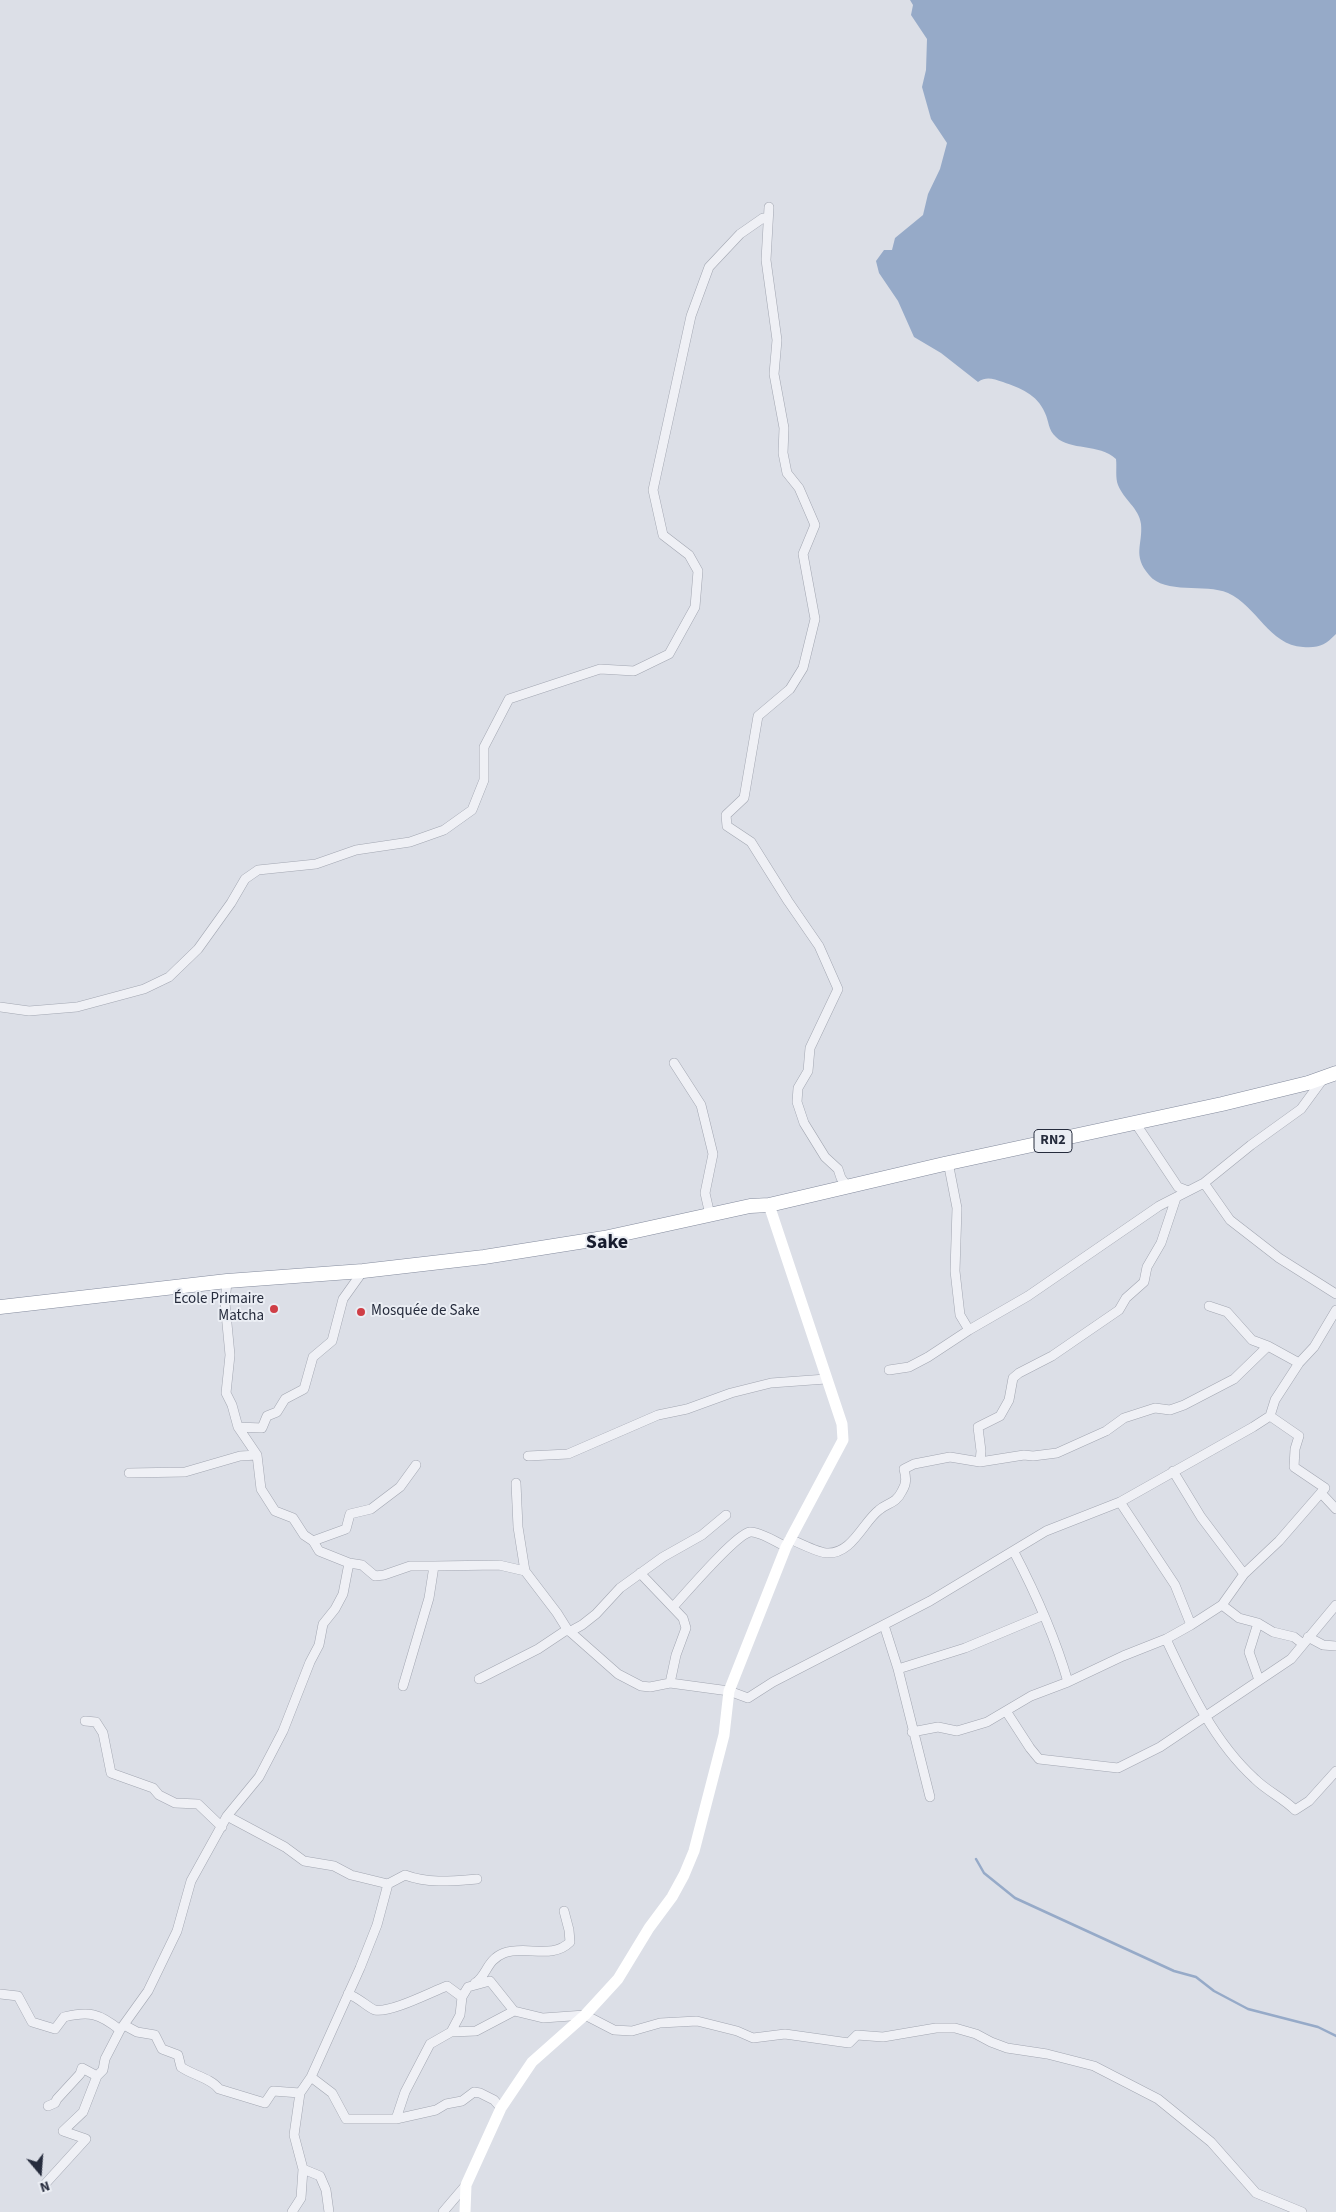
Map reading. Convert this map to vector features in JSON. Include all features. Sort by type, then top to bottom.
[{"type":"highway","name":"RN2","points":[[0,1307],[227,1281],[363,1271],[484,1257],[586,1241],[750,1206],[769,1205],[944,1164],[1136,1124],[1323,1079],[1336,1073]]},
{"type":"main road","points":[[465,2212],[466,2185],[501,2108],[532,2062],[585,2015],[618,1979],[672,1897],[691,1859],[724,1735],[728,1692],[788,1543],[843,1440],[842,1424],[769,1205]]},
{"type":"street","points":[[769,207],[766,260],[777,340],[774,374],[784,428],[783,453],[787,473],[799,488],[815,525],[804,554],[815,619],[803,668],[790,688],[758,716],[744,798],[726,815],[726,822],[727,826],[752,842],[788,901],[819,946],[838,989],[810,1048],[808,1071],[798,1088],[797,1102],[804,1123],[825,1157],[838,1169],[841,1178],[847,1186]]},
{"type":"street","points":[[0,1007],[29,1011],[77,1007],[156,984],[169,977],[198,949],[231,903],[245,879],[258,870],[316,864],[356,850],[410,842],[444,830],[472,810],[484,780],[484,747],[510,699],[600,668],[634,671],[669,654],[695,607],[698,571],[689,555],[663,535],[653,490],[691,316],[709,267],[740,234],[763,218]]},
{"type":"street","points":[[674,1063],[701,1105],[713,1154],[706,1193],[710,1215]]},
{"type":"street","points":[[889,1370],[909,1367],[928,1357],[969,1330],[1028,1296],[1159,1206],[1204,1184],[1301,1109],[1323,1079]]},
{"type":"street","points":[[1136,1124],[1178,1187],[1188,1191]]},
{"type":"street","points":[[944,1164],[949,1167],[957,1208],[955,1271],[960,1315],[969,1330]]},
{"type":"street","points":[[1204,1184],[1230,1220],[1279,1258],[1336,1294]]},
{"type":"street","points":[[980,1462],[981,1451],[978,1427],[1000,1416],[1009,1400],[1013,1378],[1052,1356],[1119,1310],[1126,1298],[1144,1282],[1147,1267],[1161,1243],[1176,1198]]},
{"type":"street","points":[[238,1428],[262,1428],[267,1416],[277,1412],[285,1398],[304,1388],[313,1357],[332,1341],[344,1299],[363,1271]]},
{"type":"street","points":[[227,1281],[225,1303],[230,1355],[226,1393],[232,1405],[238,1428],[256,1455],[261,1489],[275,1511],[293,1518],[304,1536],[313,1541],[319,1551],[362,1565],[375,1576],[384,1575],[410,1566],[499,1565],[525,1571]]},
{"type":"street","points":[[1209,1306],[1227,1312],[1252,1340],[1268,1346],[1300,1363]]},
{"type":"street","points":[[516,1483],[518,1526],[525,1571],[557,1613],[563,1625],[600,1660],[629,1681],[640,1686],[650,1687],[670,1683],[728,1692],[748,1698],[774,1682],[930,1601],[1046,1531],[1120,1502],[1270,1416],[1275,1400],[1300,1363],[1314,1348],[1336,1310]]},
{"type":"street","points":[[673,1607],[711,1565],[745,1535],[755,1532],[827,1553],[842,1548],[860,1535],[879,1510],[890,1505],[902,1493],[906,1484],[904,1469],[914,1464],[950,1457],[980,1462],[1024,1455],[1033,1456],[1057,1453],[1106,1431],[1124,1418],[1155,1408],[1170,1410],[1184,1405],[1234,1379],[1268,1346]]},
{"type":"street","points":[[528,1456],[568,1454],[658,1415],[687,1408],[731,1392],[771,1383],[826,1379]]},
{"type":"street","points":[[912,1732],[938,1727],[957,1731],[987,1722],[1032,1696],[1166,1639],[1222,1605],[1244,1574],[1279,1541],[1325,1488],[1294,1467],[1295,1449],[1299,1436],[1270,1416]]},
{"type":"street","points":[[129,1473],[186,1472],[240,1456],[256,1455]]},
{"type":"street","points":[[313,1541],[346,1529],[350,1514],[371,1509],[400,1487],[416,1466]]},
{"type":"street","points":[[1173,1471],[1201,1517],[1244,1574]]},
{"type":"street","points":[[1320,1493],[1336,1509]]},
{"type":"street","points":[[1120,1502],[1175,1585],[1190,1625]]},
{"type":"street","points":[[479,1678],[538,1649],[565,1631],[571,1631],[596,1614],[620,1588],[663,1557],[702,1535],[726,1514]]},
{"type":"street","points":[[1014,1552],[1031,1584],[1044,1615],[1068,1682]]},
{"type":"street","points":[[46,2183],[86,2139],[63,2131],[83,2112],[97,2076],[103,2070],[106,2059],[122,2027],[148,1991],[177,1932],[191,1881],[227,1816],[259,1776],[283,1731],[310,1662],[319,1645],[324,1624],[343,1594],[350,1562]]},
{"type":"street","points":[[403,1686],[429,1598],[434,1566]]},
{"type":"street","points":[[640,1573],[683,1618],[686,1628],[676,1656],[670,1683]]},
{"type":"street","points":[[1222,1605],[1239,1618],[1258,1623],[1273,1632],[1323,1645],[1336,1646]]},
{"type":"street","points":[[1006,1711],[1030,1748],[1040,1759],[1118,1768],[1160,1747],[1291,1659],[1336,1605]]},
{"type":"street","points":[[898,1669],[965,1648],[1044,1615]]},
{"type":"street","points":[[1258,1623],[1249,1652],[1259,1680]]},
{"type":"street","points":[[884,1626],[898,1669],[912,1732],[930,1797]]},
{"type":"street","points":[[1166,1639],[1192,1695],[1229,1751],[1255,1780],[1286,1801],[1295,1810],[1309,1801],[1336,1771]]},
{"type":"street","points":[[85,1721],[96,1722],[103,1733],[111,1773],[153,1788],[159,1795],[175,1803],[198,1804],[222,1827]]},
{"type":"street","points":[[227,1816],[284,1847],[304,1861],[334,1866],[351,1875],[388,1884],[405,1875],[418,1880],[438,1882],[478,1879]]},
{"type":"street","points":[[292,2212],[301,2198],[303,2169],[294,2135],[300,2093],[311,2077],[348,1994],[377,1925],[388,1884]]},
{"type":"street","points":[[451,2032],[460,2015],[462,1998],[468,1987],[481,1980],[488,1965],[503,1953],[524,1949],[542,1952],[563,1950],[570,1942],[564,1911]]},
{"type":"street","points":[[468,1987],[490,1981],[514,2011],[544,2018],[585,2015],[614,2030],[632,2031],[660,2023],[697,2021],[737,2031],[753,2038],[785,2034],[849,2043],[857,2035],[884,2037],[936,2028],[955,2028],[976,2034],[1007,2048],[1047,2054],[1094,2066],[1158,2100],[1211,2142],[1256,2193],[1302,2212]]},
{"type":"street","points":[[348,1994],[374,2010],[402,2006],[447,1986],[462,1998]]},
{"type":"street","points":[[0,1994],[18,1996],[32,2022],[55,2029],[64,2017],[79,2014],[96,2014],[122,2027],[155,2035],[162,2049],[178,2055],[180,2067],[192,2075],[215,2083],[219,2089],[265,2103],[273,2092],[300,2093]]},
{"type":"street","points":[[396,2119],[405,2092],[430,2044],[451,2032],[476,2031],[514,2011]]},
{"type":"street","points":[[48,2106],[55,2104],[57,2099],[80,2074],[82,2068],[97,2076]]},
{"type":"street","points":[[311,2077],[332,2093],[346,2119],[396,2119],[436,2110],[446,2104],[462,2101],[474,2092],[494,2100],[501,2108]]},
{"type":"street","points":[[303,2169],[320,2176],[326,2190],[328,2212]]},
{"type":"street","points":[[443,2212],[466,2185]]},
{"type":"water","points":[[910,0],[1336,0],[1336,634],[1325,643],[1314,647],[1291,645],[1281,640],[1238,599],[1228,593],[1219,590],[1175,587],[1156,581],[1149,575],[1141,562],[1139,550],[1140,518],[1118,485],[1116,459],[1101,451],[1062,441],[1051,431],[1042,406],[1033,396],[1016,387],[993,379],[984,379],[978,382],[941,353],[914,337],[898,301],[879,273],[876,261],[884,250],[892,250],[895,238],[923,215],[928,194],[940,169],[947,143],[931,119],[922,87],[926,70],[927,39],[911,15],[913,5]]},
{"type":"waterway","points":[[976,1859],[984,1873],[1015,1898],[1174,1971],[1196,1977],[1214,1991],[1248,2009],[1318,2027],[1336,2036]]},
{"type":"place","name":"École Primaire Matcha","points":[[274,1309]]},
{"type":"place","name":"Mosquée de Sake","points":[[361,1312]]},
{"type":"district","name":"Sake","points":[[607,1244]]}]
